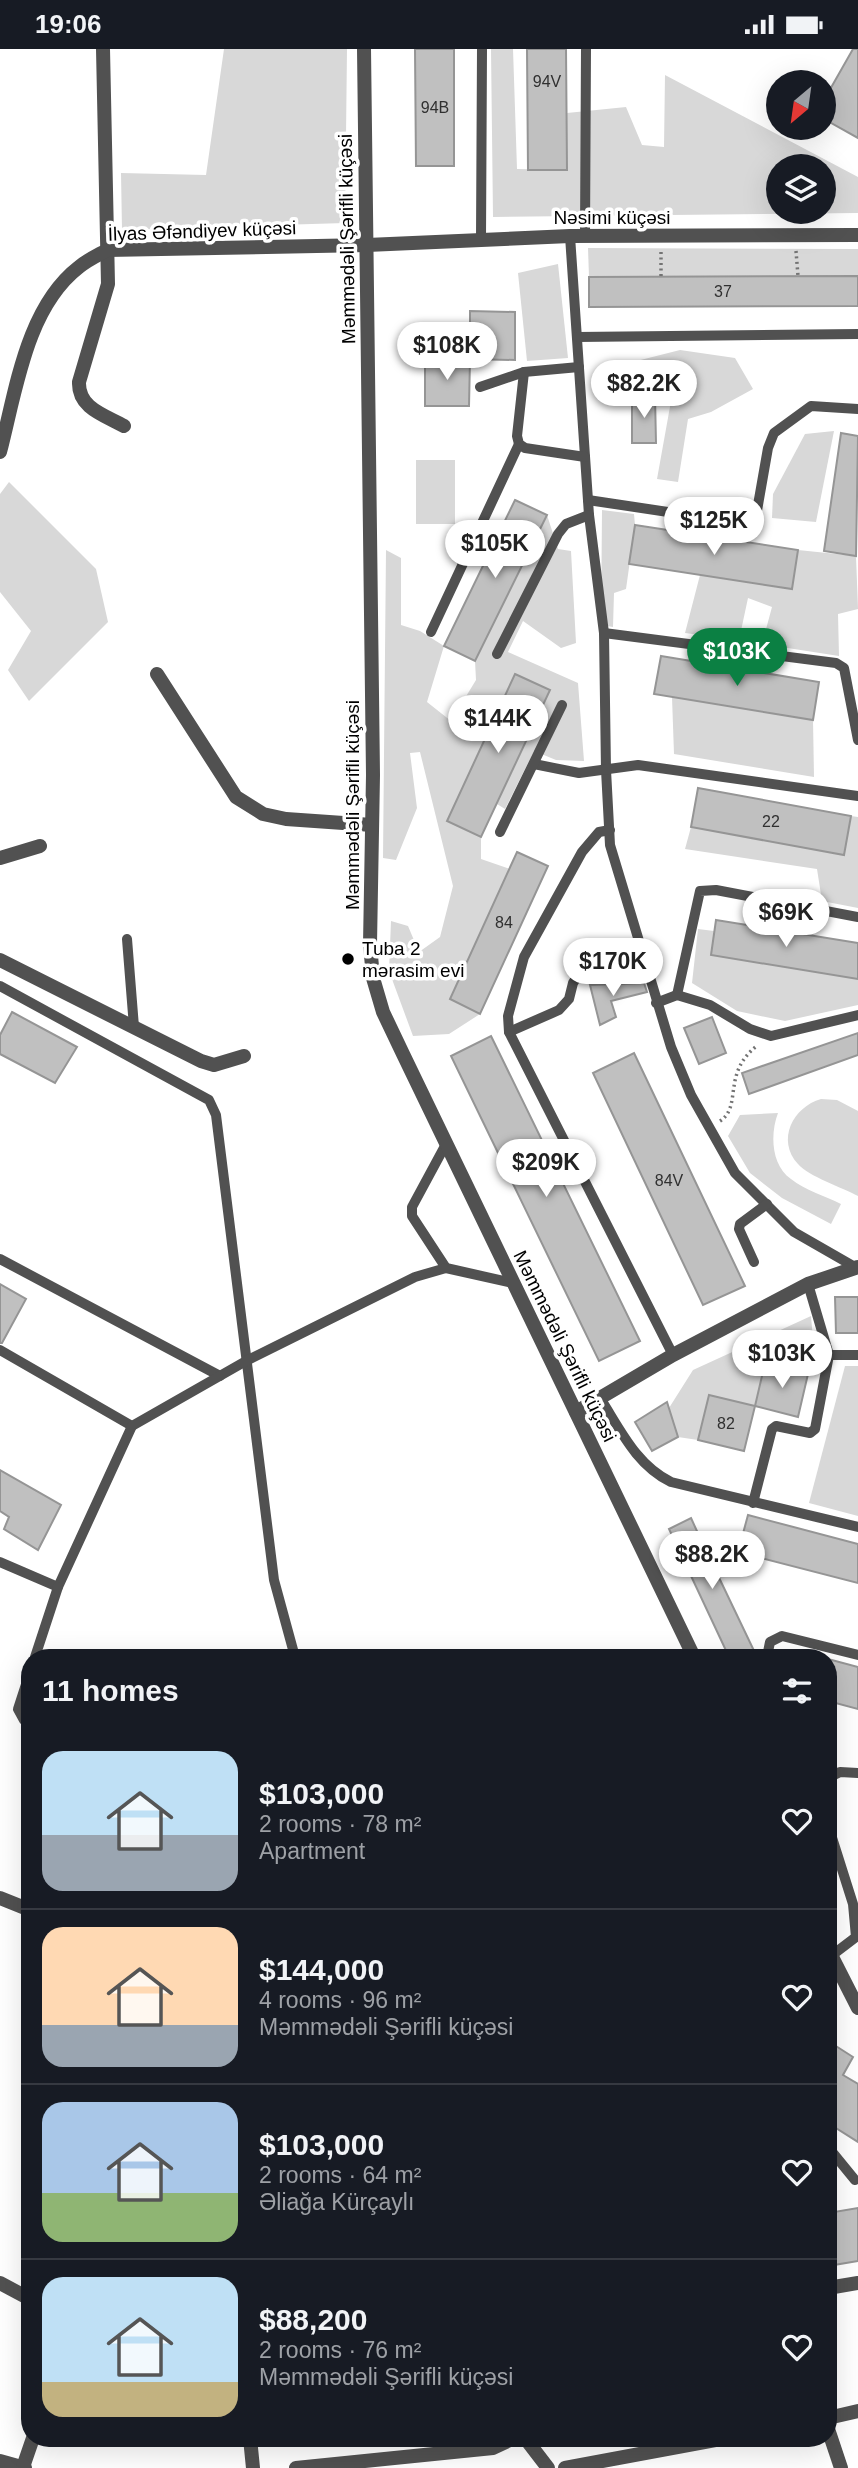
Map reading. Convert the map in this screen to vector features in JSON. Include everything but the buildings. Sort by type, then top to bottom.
[{"type":"street","points":[[103,49],[108,283],[79,382],[78,395],[84,404],[124,426]]},
{"type":"street","name":"Məmmədəli Şərifli küçəsi","points":[[364,49],[372,825],[370,944],[373,978],[383,1012],[690,1649]]},
{"type":"street","name":"Nəsimi küçəsi","points":[[366,245],[481,238],[578,236],[858,235]]},
{"type":"street","name":"İlyas Əfəndiyev küçəsi","points":[[0,452],[38,319],[58,289],[78,267],[107,250],[366,245]]},
{"type":"street","points":[[157,674],[236,797],[263,814],[286,819],[372,825]]},
{"type":"street","points":[[0,858],[40,846]]},
{"type":"street","points":[[0,960],[214,1065],[244,1056]]},
{"type":"street","points":[[576,1412],[673,1355],[808,1285],[857,1267]]},
{"type":"street","points":[[0,1898],[21,1906]]},
{"type":"street","points":[[837,1970],[858,2008]]},
{"type":"street","points":[[0,2283],[21,2294]]},
{"type":"street","points":[[837,2286],[858,2283]]},
{"type":"street","points":[[837,2416],[858,2411]]},
{"type":"street","points":[[0,2461],[24,2468],[30,2447]]},
{"type":"street","points":[[251,2447],[253,2468]]},
{"type":"street","points":[[296,2468],[495,2447]]},
{"type":"street","points":[[532,2447],[548,2468]]},
{"type":"street","points":[[565,2468],[678,2447]]},
{"type":"street","points":[[834,2447],[841,2468]]},
{"type":"lane","points":[[481,238],[482,49]]},
{"type":"lane","points":[[586,49],[578,236],[577,337],[589,515],[604,633],[610,845],[670,1047],[735,1173],[794,1232],[857,1267]]},
{"type":"lane","points":[[577,337],[858,334]]},
{"type":"lane","points":[[480,387],[524,372],[579,367]]},
{"type":"lane","points":[[431,632],[519,444],[517,436],[524,372]]},
{"type":"lane","points":[[588,500],[748,524],[755,521],[768,448],[774,433],[811,406],[858,409]]},
{"type":"lane","points":[[519,444],[526,448],[585,457]]},
{"type":"lane","points":[[497,654],[558,534],[566,524],[589,515]]},
{"type":"lane","points":[[604,633],[836,663],[844,668],[858,740]]},
{"type":"lane","points":[[500,832],[562,705]]},
{"type":"lane","points":[[534,764],[579,773],[638,765],[858,796]]},
{"type":"lane","points":[[610,830],[599,832],[582,852],[524,957],[508,1016],[509,1032],[673,1355]]},
{"type":"lane","points":[[677,995],[700,891],[716,890],[858,916]]},
{"type":"lane","points":[[127,939],[134,1027]]},
{"type":"lane","points":[[509,1032],[559,1010],[569,999],[573,983],[583,967],[641,948]]},
{"type":"lane","points":[[0,986],[209,1100],[216,1115],[274,1580],[293,1649]]},
{"type":"lane","points":[[656,1003],[677,995],[710,1005],[750,1029],[771,1035],[858,1015]]},
{"type":"lane","points":[[446,1144],[412,1207],[412,1216],[446,1268]]},
{"type":"lane","points":[[754,1262],[739,1229],[740,1224],[767,1204]]},
{"type":"lane","points":[[0,1259],[220,1376]]},
{"type":"lane","points":[[38,1649],[58,1587],[132,1426],[246,1361],[415,1277],[446,1268],[513,1283]]},
{"type":"lane","points":[[753,1503],[772,1429],[776,1426],[810,1433],[816,1429],[829,1355],[808,1285]]},
{"type":"lane","points":[[0,1350],[132,1426]]},
{"type":"lane","points":[[829,1355],[858,1355]]},
{"type":"lane","points":[[600,1398],[642,1464],[653,1473],[671,1482],[858,1527]]},
{"type":"lane","points":[[0,1562],[58,1587]]},
{"type":"lane","points":[[769,1649],[770,1642],[782,1636],[834,1649]]},
{"type":"lane","points":[[837,1650],[858,1655]]},
{"type":"lane","points":[[837,1774],[858,1773]]},
{"type":"lane","points":[[837,1853],[853,1904],[857,1936],[837,1950]]},
{"type":"lane","points":[[837,2158],[855,2180]]},
{"type":"path","points":[[661,248],[661,277]]},
{"type":"path","points":[[796,249],[798,276]]},
{"type":"path","points":[[710,1128],[726,1117],[732,1103],[734,1075],[740,1060],[771,1035]]},
{"type":"shaded area","points":[[224,49],[347,49],[345,223],[122,230],[121,173],[206,175]]},
{"type":"shaded area","points":[[491,49],[513,49],[517,169],[567,170],[567,113],[626,107],[642,145],[664,147],[665,75],[766,128],[766,140],[788,140],[814,154],[766,154],[766,214],[493,217]]},
{"type":"shaded area","points":[[836,165],[858,177],[858,213],[836,213]]},
{"type":"shaded area","points":[[588,248],[858,249],[858,276],[589,277]]},
{"type":"shaded area","points":[[558,264],[568,358],[527,361],[518,273]]},
{"type":"shaded area","points":[[680,350],[735,358],[753,389],[711,412],[688,419],[678,482],[657,479],[673,390],[660,374],[617,396],[605,369]]},
{"type":"shaded area","points":[[834,431],[816,522],[772,518],[773,494],[805,434]]},
{"type":"shaded area","points":[[416,460],[455,460],[455,524],[416,524]]},
{"type":"shaded area","points":[[9,482],[96,569],[108,622],[29,701],[8,670],[31,631],[0,592],[0,494]]},
{"type":"shaded area","points":[[602,510],[634,514],[635,525],[626,589],[614,593],[613,627],[601,625]]},
{"type":"shaded area","points":[[547,515],[558,549],[571,551],[576,643],[561,648],[523,621],[508,652],[578,683],[584,761],[556,760],[534,751],[505,809],[497,804],[550,691],[515,674],[447,821],[481,837],[481,859],[510,869],[450,999],[480,1014],[449,1034],[413,1036],[389,971],[391,921],[408,926],[419,952],[440,937],[453,886],[420,752],[410,753],[417,808],[396,860],[383,858],[386,550],[401,558],[401,625],[420,631],[444,646],[427,702],[451,721],[476,680],[475,661]]},
{"type":"shaded area","points":[[798,550],[856,556],[858,609],[838,614],[839,656],[762,644],[772,607],[748,598],[739,640],[685,633],[700,575],[791,589]]},
{"type":"shaded area","points":[[672,697],[813,720],[814,777],[674,754]]},
{"type":"shaded area","points":[[851,816],[858,817],[858,908],[822,901],[817,869],[685,849],[691,827],[844,855]]},
{"type":"shaded area","points":[[698,929],[714,931],[711,955],[858,979],[858,1005],[785,1021],[737,1011],[692,983]]},
{"type":"shaded area","points":[[821,1099],[837,1100],[858,1111],[858,1196],[809,1173],[798,1164],[788,1145],[788,1135],[796,1117],[802,1109]]},
{"type":"shaded area","points":[[778,1113],[773,1139],[779,1166],[797,1183],[841,1204],[831,1224],[782,1198],[750,1173],[728,1136],[740,1115]]},
{"type":"shaded area","points":[[811,1316],[816,1375],[765,1363],[755,1406],[698,1440],[678,1437],[669,1408],[693,1370]]},
{"type":"shaded area","points":[[845,1366],[858,1366],[858,1516],[809,1503]]},
{"type":"place","name":"Tuba 2 mərasim evi","points":[[348,959]]}]
